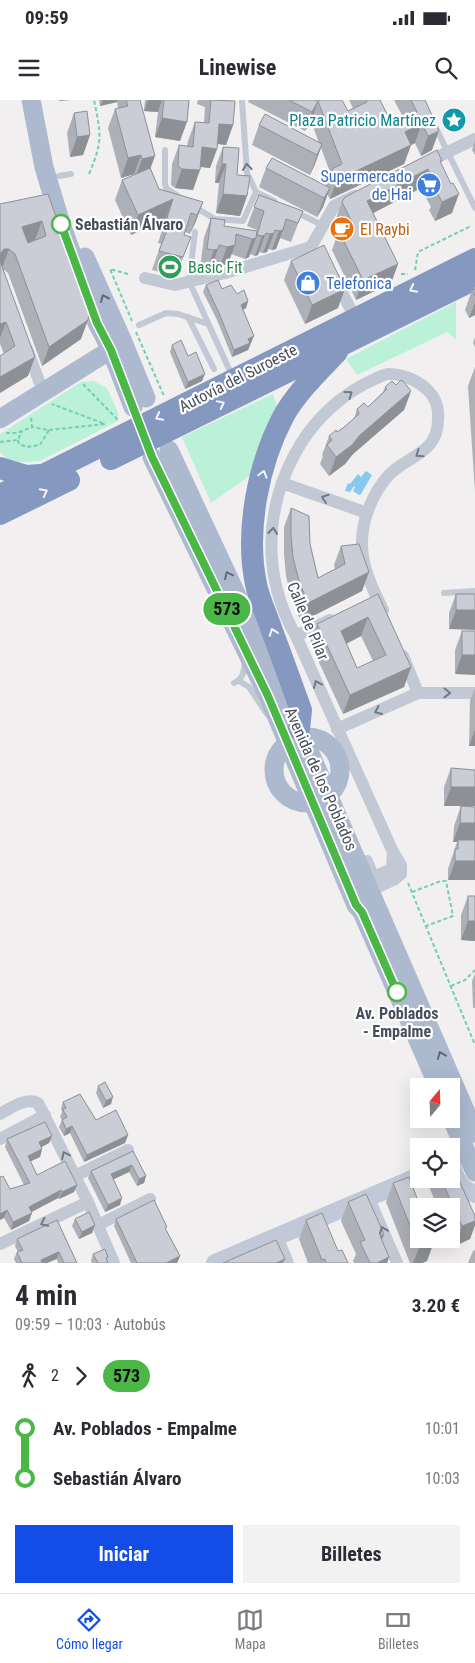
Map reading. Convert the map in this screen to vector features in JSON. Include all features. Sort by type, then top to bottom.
[{"type":"highway","name":"Autovía del Suroeste","points":[[0,495],[475,259]]},
{"type":"highway","name":"Autovía del Suroeste","points":[[0,514],[475,279]]},
{"type":"highway","points":[[294,736],[301,710],[256,586],[252,554],[253,517],[261,478],[272,443],[284,416],[303,390],[346,342]]},
{"type":"highway","points":[[0,468],[26,476],[45,474]]},
{"type":"main road","points":[[31,100],[50,203],[97,323],[116,344],[125,386]]},
{"type":"main road","points":[[0,405],[40,381],[84,367],[107,372],[125,386],[140,402],[116,344],[85,258],[65,175],[42,100]]},
{"type":"main road","points":[[84,367],[97,337],[97,323]]},
{"type":"main road","points":[[1,426],[116,344]]},
{"type":"main road","name":"Avenida de los Poblados","points":[[294,736],[246,649],[161,453],[294,736],[321,800],[355,856],[471,1134],[475,1172]]},
{"type":"main road","points":[[294,736],[276,759],[275,781],[280,791],[298,803],[321,800]]},
{"type":"main road","name":"Avenida de los Poblados","points":[[321,800],[321,821],[434,1078]]},
{"type":"main road","name":"Avenida de los Poblados","points":[[460,1125],[471,1134]]},
{"type":"street","points":[[412,169],[475,139]]},
{"type":"street","points":[[145,278],[175,285],[316,250],[322,225],[334,206],[369,190]]},
{"type":"street","points":[[330,269],[351,310]]},
{"type":"street","points":[[23,339],[40,381]]},
{"type":"street","name":"Calle de Pilar","points":[[370,891],[395,879],[401,874],[401,866],[279,602],[270,554],[274,519],[282,483],[308,433],[336,404],[361,385],[387,374],[408,377],[416,382],[432,395],[438,410],[438,428],[433,441],[425,450],[389,475],[378,489],[368,513],[362,542],[371,600],[390,626]]},
{"type":"street","points":[[282,483],[368,513]]},
{"type":"street","points":[[296,636],[340,614]]},
{"type":"street","points":[[397,642],[418,693]]},
{"type":"street","points":[[337,729],[418,693],[475,693]]},
{"type":"street","name":"Avenida de los Poblados","points":[[321,821],[335,842],[356,887],[362,894],[370,891]]},
{"type":"street","points":[[355,856],[366,859],[372,874],[375,876],[392,868],[393,852]]},
{"type":"street","points":[[0,1114],[24,1102],[32,1100],[38,1103],[88,1202],[114,1263]]},
{"type":"street","points":[[0,1138],[45,1115]]},
{"type":"street","points":[[460,1144],[471,1134]]},
{"type":"street","points":[[75,1176],[128,1150]]},
{"type":"street","points":[[215,1263],[410,1180]]},
{"type":"street","points":[[460,1184],[475,1194]]},
{"type":"street","points":[[366,1199],[373,1208],[397,1263]]},
{"type":"street","points":[[98,1225],[150,1200]]},
{"type":"street","points":[[0,1244],[88,1202]]},
{"type":"street","points":[[277,1237],[288,1263]]},
{"type":"lane","points":[[242,100],[247,173],[256,192],[279,204]]},
{"type":"lane","points":[[431,117],[475,208]]},
{"type":"lane","points":[[164,150],[166,188],[212,217],[219,220],[243,222],[256,192]]},
{"type":"lane","points":[[288,208],[322,225]]},
{"type":"lane","points":[[195,232],[190,281],[229,370]]},
{"type":"lane","points":[[139,325],[166,313],[178,314],[208,324]]},
{"type":"lane","points":[[188,317],[214,369]]},
{"type":"lane","points":[[444,593],[475,591]]},
{"type":"lane","points":[[246,649],[243,673],[237,682],[249,687],[270,719],[294,736]]},
{"type":"path","points":[[89,174],[98,153],[101,138],[94,100]]},
{"type":"path","points":[[401,274],[415,273],[418,252],[471,226]]},
{"type":"path","points":[[1,426],[17,434],[32,427],[49,430],[118,421],[84,367]]},
{"type":"path","points":[[48,402],[105,424]]},
{"type":"path","points":[[31,414],[32,427]]},
{"type":"path","points":[[18,440],[19,444],[27,447],[40,445],[49,430]]},
{"type":"path","points":[[18,440],[22,431]]},
{"type":"path","points":[[0,442],[18,440]]},
{"type":"path","points":[[404,877],[408,882],[475,1046]]},
{"type":"path","points":[[412,892],[442,881],[446,882],[454,916],[426,926]]},
{"type":"path","points":[[450,986],[466,980],[475,970]]},
{"type":"green space","points":[[456,302],[456,340],[447,332],[357,375],[346,359]]},
{"type":"green space","points":[[93,381],[107,388],[118,413],[118,421],[40,461],[11,463],[0,452],[0,434],[81,382]]},
{"type":"green space","points":[[273,394],[281,417],[255,472],[211,503],[182,437]]},
{"type":"water","points":[[366,471],[372,475],[361,494],[359,495],[353,491],[354,486],[350,492],[345,491],[348,483],[350,484],[358,474],[361,477]]},
{"type":"building","points":[[126,100],[140,100],[155,156],[142,159],[141,155],[128,158],[115,109],[128,106]]},
{"type":"building","points":[[164,100],[189,100],[187,122],[162,118]]},
{"type":"building","points":[[211,100],[235,101],[233,125],[219,124],[217,149],[202,147],[200,170],[182,169],[178,166],[179,145],[193,147],[195,122],[209,123]]},
{"type":"building","points":[[289,100],[315,100],[318,101],[312,112]]},
{"type":"building","points":[[342,100],[348,111],[367,102],[366,100],[380,100],[392,124],[417,112],[411,100],[425,100],[439,131],[428,136],[422,123],[405,132],[411,145],[337,180],[332,169],[342,164],[318,101]]},
{"type":"building","points":[[87,111],[90,135],[77,137],[74,113]]},
{"type":"building","points":[[265,114],[322,144],[317,155],[259,125]]},
{"type":"building","points":[[223,147],[239,148],[237,175],[250,176],[247,196],[223,194],[226,164],[222,164]]},
{"type":"building","points":[[437,150],[451,184],[453,183],[459,194],[442,202],[428,169],[367,201],[398,264],[363,280],[339,231],[353,224],[342,202],[345,197]]},
{"type":"building","points":[[272,158],[330,188],[324,198],[266,168]]},
{"type":"building","points":[[150,168],[159,189],[203,202],[197,215],[191,213],[184,235],[191,237],[183,257],[159,251],[169,225],[165,224],[173,199],[138,215],[122,180]]},
{"type":"building","points":[[48,194],[89,311],[88,320],[49,347],[15,254],[9,249],[4,249],[0,254],[0,204]],"holes":[[[42,221],[46,236],[28,243],[22,227]]]},
{"type":"building","points":[[259,195],[303,211],[298,223],[286,219],[283,230],[275,230],[274,233],[266,233],[262,236],[257,235],[264,211],[254,207]]},
{"type":"building","points":[[211,218],[225,220],[224,226],[257,231],[256,238],[252,239],[236,234],[235,245],[227,247],[219,245],[218,249],[207,249]]},
{"type":"building","points":[[324,245],[345,289],[312,305],[291,261]]},
{"type":"building","points":[[0,261],[35,357],[0,377],[0,356],[15,346],[6,322],[0,324]]},
{"type":"building","points":[[218,280],[222,289],[231,285],[237,294],[244,290],[248,301],[241,305],[254,336],[248,339],[250,343],[234,350],[206,285]]},
{"type":"building","points":[[181,340],[188,356],[196,352],[205,374],[188,382],[172,345]]},
{"type":"building","points":[[401,380],[411,391],[360,435],[352,445],[336,457],[327,445],[332,440],[329,436],[336,430],[337,432],[343,428],[359,414],[357,409],[364,403],[368,407],[387,389],[385,387],[392,381],[396,385]]},
{"type":"building","points":[[291,508],[309,516],[310,544],[318,578],[345,564],[341,546],[359,544],[369,572],[308,603],[299,581],[293,557]]},
{"type":"building","points":[[378,594],[411,667],[350,695],[317,624]],"holes":[[[368,617],[386,655],[357,668],[341,631]]]},
{"type":"building","points":[[456,594],[475,594],[475,610],[456,610]]},
{"type":"building","points":[[462,631],[475,631],[475,655],[462,655]]},
{"type":"building","points":[[451,768],[475,770],[475,787],[451,787]]},
{"type":"building","points":[[461,806],[475,807],[475,823],[460,823]]},
{"type":"building","points":[[458,840],[475,840],[475,861],[455,861],[455,849],[458,849]]},
{"type":"building","points":[[468,896],[475,896],[475,921],[468,921]]},
{"type":"building","points":[[105,1082],[113,1097],[106,1101],[98,1086]]},
{"type":"building","points":[[80,1094],[96,1120],[116,1110],[128,1135],[87,1155],[72,1126],[66,1129],[62,1120],[67,1117],[63,1110],[66,1108],[63,1102]]},
{"type":"building","points":[[45,1122],[52,1136],[39,1142],[42,1149],[28,1156],[37,1175],[65,1161],[77,1185],[62,1192],[61,1190],[29,1207],[32,1213],[13,1222],[7,1210],[0,1214],[0,1177],[3,1176],[10,1189],[30,1183],[7,1139]]},
{"type":"building","points":[[133,1151],[146,1176],[139,1179],[132,1165],[111,1174],[122,1198],[108,1205],[91,1171]]},
{"type":"building","points":[[409,1177],[410,1188],[413,1188],[417,1198],[410,1198],[410,1226],[393,1183]]},
{"type":"building","points":[[460,1182],[475,1216],[475,1221],[462,1226],[460,1222],[460,1198],[449,1198],[445,1188],[460,1188]]},
{"type":"building","points":[[366,1194],[384,1234],[380,1236],[389,1257],[377,1263],[370,1263],[360,1242],[365,1240],[348,1202]]},
{"type":"building","points":[[154,1200],[167,1227],[165,1228],[180,1256],[166,1263],[137,1263],[116,1219]]},
{"type":"building","points":[[89,1212],[95,1225],[82,1232],[75,1219]]},
{"type":"building","points":[[322,1213],[338,1251],[342,1250],[348,1263],[326,1263],[325,1259],[322,1260],[306,1220]]},
{"type":"building","points":[[57,1220],[77,1263],[64,1263],[59,1252],[41,1260],[42,1263],[22,1263],[17,1252],[23,1250],[17,1239]]},
{"type":"building","points":[[276,1240],[285,1259],[276,1263],[223,1263]]},
{"type":"building","points":[[105,1249],[108,1263],[98,1263],[93,1254]]},
{"type":"bus line","name":"573","points":[[61,224],[97,323],[111,350],[152,457],[268,696],[356,905],[362,912],[397,992]]},
{"type":"place","name":"Plaza Patricio Martínez","points":[[454,120]]},
{"type":"place","name":"Supermercado de Hai","points":[[429,185]]},
{"type":"place","name":"Sebastián Álvaro","points":[[61,224]]},
{"type":"place","name":"El Raybi","points":[[342,229]]},
{"type":"place","name":"Basic Fit","points":[[170,267]]},
{"type":"place","name":"Telefonica","points":[[308,283]]},
{"type":"place","name":"Av. Poblados - Empalme","points":[[397,992]]}]
